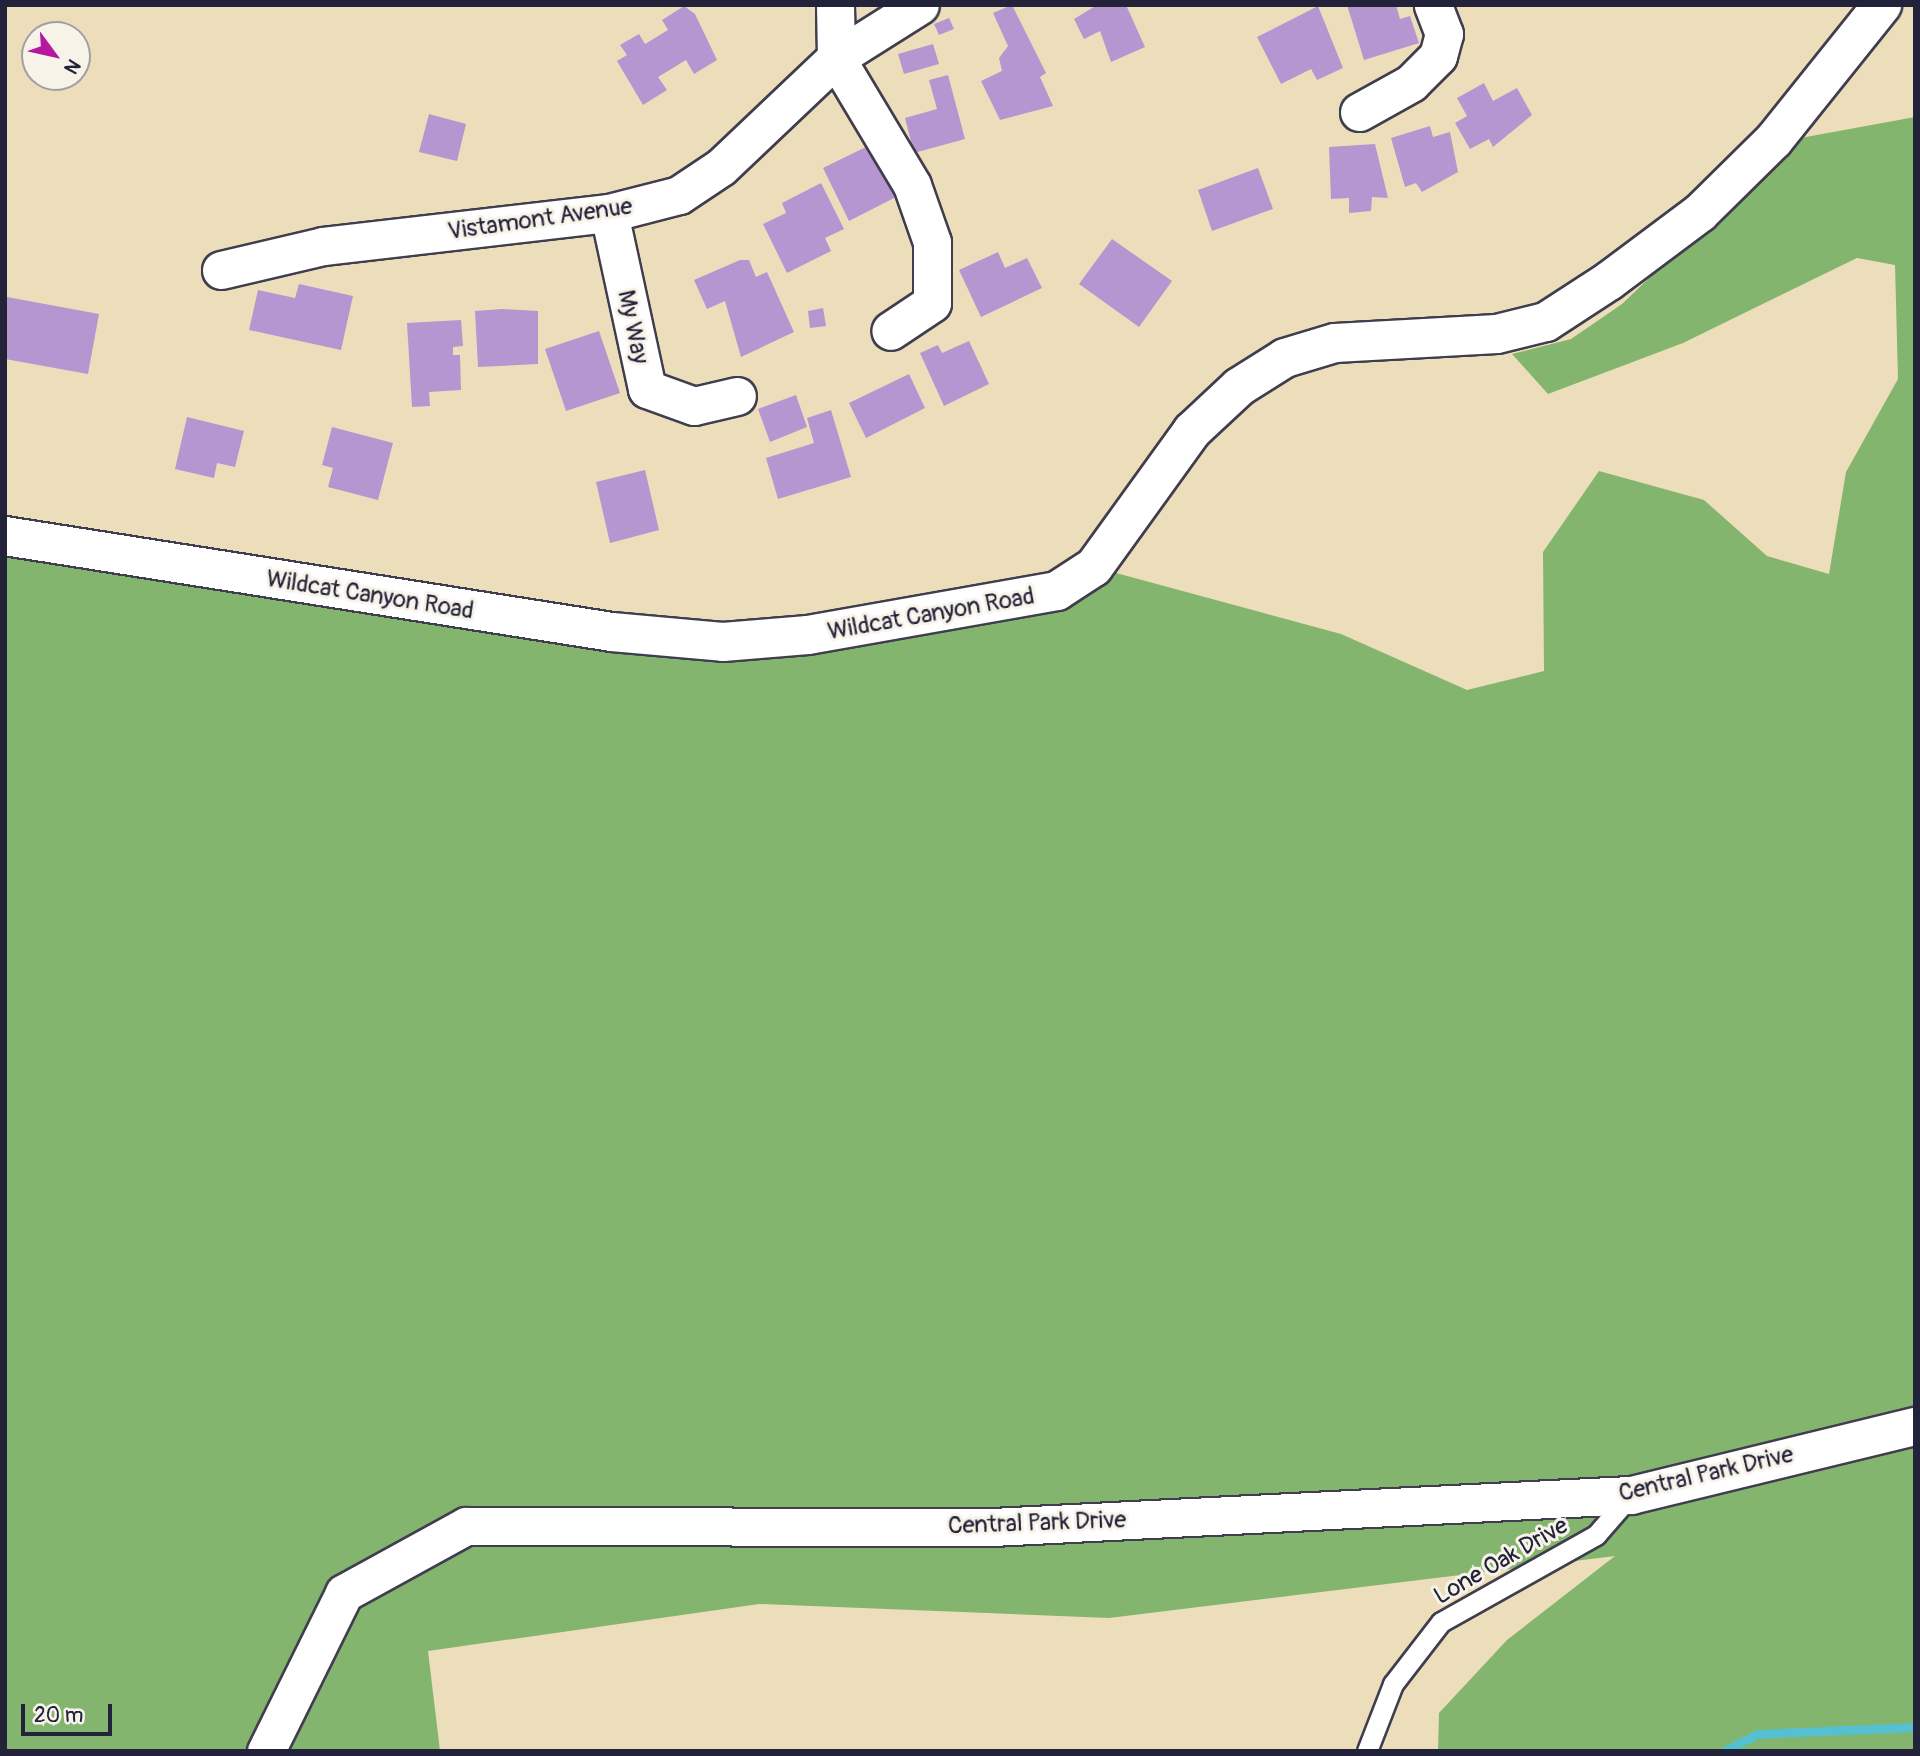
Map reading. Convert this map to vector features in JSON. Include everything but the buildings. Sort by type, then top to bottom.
[{"type":"street","points":[[835,5],[836,58],[912,186],[932,242],[932,303],[890,331]]},
{"type":"street","name":"Vistamont Avenue","points":[[221,270],[323,246],[609,213],[678,195],[721,167],[836,58],[919,5]]},
{"type":"street","points":[[1359,112],[1411,83],[1438,56],[1444,34],[1433,5]]},
{"type":"street","name":"Wildcat Canyon Road","points":[[5,536],[612,632],[723,642],[808,635],[1057,592],[1094,567],[1192,431],[1239,387],[1285,358],[1335,344],[1497,334],[1546,322],[1609,282],[1700,213],[1774,140],[1882,5]]},
{"type":"street","name":"My Way","points":[[609,213],[647,389],[694,406],[737,397]]},
{"type":"street","name":"Central Park Drive","points":[[266,1751],[344,1593],[466,1526],[992,1527],[1631,1495],[1915,1426]]},
{"type":"lane","name":"Lone Oak Drive","points":[[1367,1751],[1393,1684],[1441,1622],[1596,1535],[1631,1495]]},
{"type":"green space","points":[[1915,117],[1915,1751],[1438,1751],[1439,1713],[1507,1640],[1615,1556],[1109,1618],[759,1604],[428,1651],[440,1751],[5,1751],[5,536],[723,642],[1094,567],[1341,634],[1467,690],[1544,671],[1543,552],[1599,471],[1704,500],[1767,556],[1829,574],[1846,472],[1898,379],[1895,265],[1857,258],[1683,343],[1548,394],[1512,354],[1571,339],[1622,304],[1795,139]]},
{"type":"waterway","points":[[1724,1751],[1757,1734],[1915,1727]]}]
